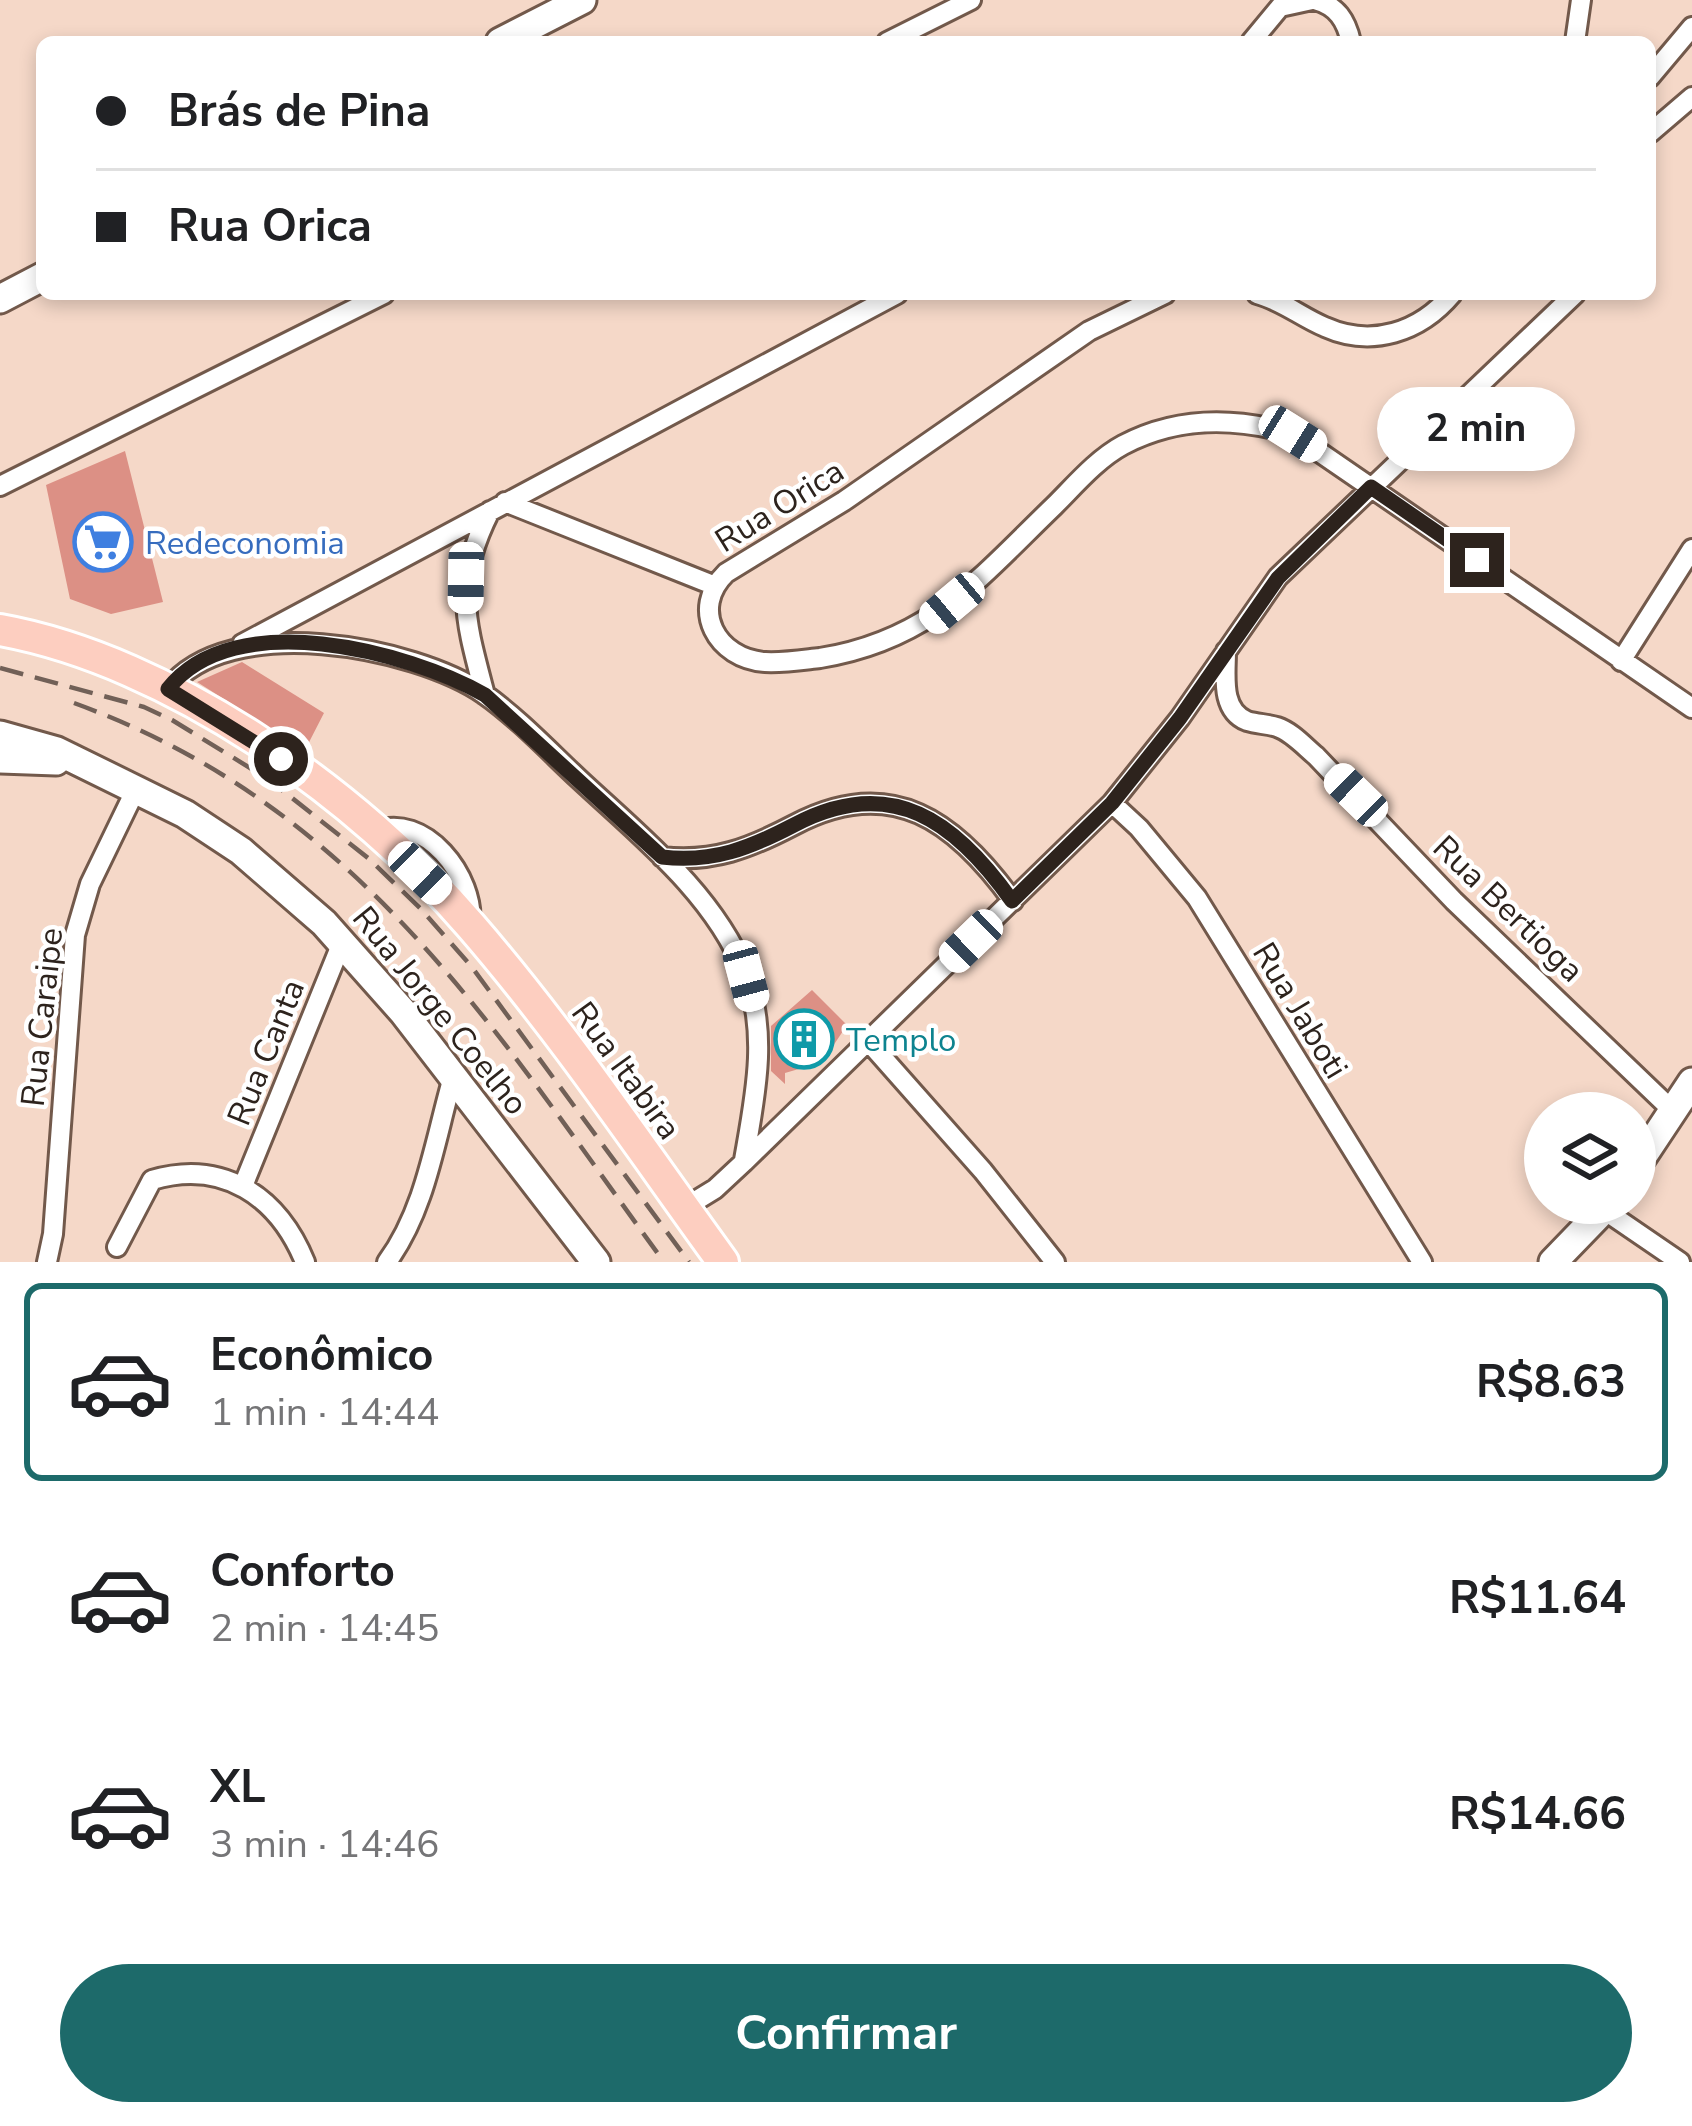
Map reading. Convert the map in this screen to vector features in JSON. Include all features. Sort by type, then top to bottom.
[{"type":"main road","name":"Rua Itabira","points":[[0,630],[98,658],[168,689],[259,743],[374,832],[470,924],[518,982],[722,1262]]},
{"type":"street","points":[[512,36],[582,0]]},
{"type":"street","points":[[899,36],[971,0]]},
{"type":"street","points":[[1256,36],[1280,8],[1314,0],[1340,14],[1349,36]]},
{"type":"street","points":[[1575,36],[1582,0]]},
{"type":"street","points":[[1656,70],[1692,27]]},
{"type":"street","points":[[1656,128],[1692,97]]},
{"type":"street","points":[[0,299],[36,280]]},
{"type":"street","points":[[0,486],[372,300]]},
{"type":"street","points":[[168,689],[190,668],[886,300]]},
{"type":"street","name":"Rua Orica","points":[[1153,300],[1090,332],[713,585],[711,624],[720,644],[737,657],[792,662],[889,641],[932,619],[971,587],[1119,447],[1187,423],[1257,424],[1293,434],[1692,708]]},
{"type":"street","points":[[1278,300],[1338,332],[1384,336],[1411,328],[1447,300]]},
{"type":"street","points":[[684,1208],[715,1189],[744,1162],[1112,803],[1180,718],[1278,578],[1568,300]]},
{"type":"street","points":[[497,507],[713,585]]},
{"type":"street","points":[[485,695],[465,617],[466,578],[471,548],[497,507]]},
{"type":"street","points":[[1621,661],[1692,549]]},
{"type":"street","points":[[233,649],[287,642],[362,649],[437,672],[485,695],[662,857],[730,939],[756,1011],[760,1054],[744,1162]]},
{"type":"street","name":"Rua Bertioga","points":[[1226,650],[1226,695],[1232,710],[1244,720],[1292,734],[1454,901],[1598,1034],[1673,1111]]},
{"type":"street","name":"Rua Jorge Coelho","points":[[0,734],[57,751],[185,814],[241,850],[343,940],[596,1262]]},
{"type":"street","points":[[0,760],[79,761]]},
{"type":"street","name":"Rua Caraipe","points":[[47,1262],[55,1214],[75,935],[90,884],[136,789]]},
{"type":"street","points":[[662,857],[687,860],[737,853],[826,811],[864,803],[899,807],[930,818],[962,838],[1012,901]]},
{"type":"street","name":"Rua Jaboti","points":[[1112,803],[1197,898],[1421,1262]]},
{"type":"street","name":"Rua Canta","points":[[243,1186],[343,940]]},
{"type":"street","points":[[868,1040],[1055,1262]]},
{"type":"street","points":[[387,1262],[401,1244],[421,1197],[453,1077]]},
{"type":"street","points":[[1656,1136],[1692,1082]]},
{"type":"street","points":[[117,1247],[152,1180],[183,1171],[210,1174],[243,1186],[272,1208],[292,1232],[305,1262]]},
{"type":"street","points":[[1553,1262],[1590,1224]]},
{"type":"street","points":[[1630,1224],[1680,1262]]},
{"type":"building","name":"Redeconomia","points":[[125,451],[163,602],[111,614],[70,599],[46,485]]},
{"type":"building","points":[[242,662],[324,713],[305,750],[197,682]]},
{"type":"building","name":"Templo","points":[[812,990],[847,1025],[827,1055],[785,1073],[785,1084],[771,1071],[771,1026]]},
{"type":"railway","points":[[0,668],[144,707],[172,720],[268,779],[368,858],[471,966],[689,1262]]},
{"type":"railway","points":[[74,703],[174,747],[263,801],[342,864],[478,1010],[664,1262]]},
{"type":"place","name":"Redeconomia","points":[[103,542]]},
{"type":"place","name":"Templo","points":[[804,1039]]},
{"type":"route","points":[[281,759],[168,689],[190,668],[233,649],[287,642],[362,649],[416,664],[485,695],[662,857],[687,860],[737,853],[826,811],[864,803],[899,807],[930,818],[962,838],[1012,901],[1112,803],[1180,718],[1278,578],[1371,487],[1477,560]]}]
